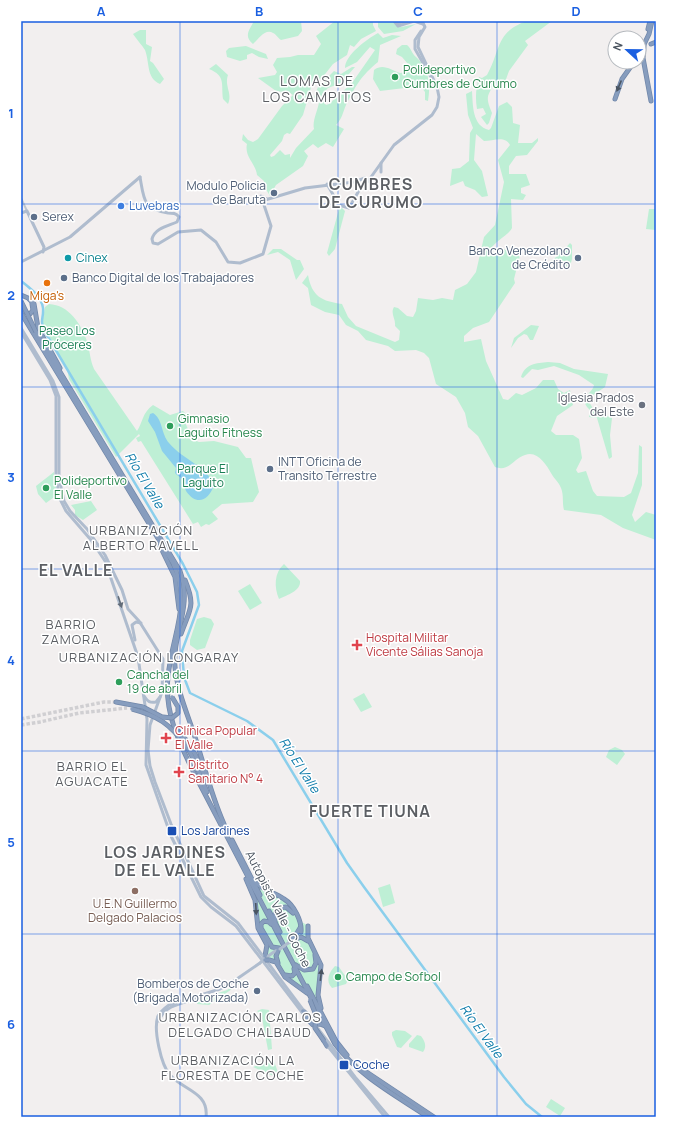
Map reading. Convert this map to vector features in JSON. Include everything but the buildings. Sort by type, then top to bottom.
[{"type":"highway","points":[[648,29],[651,21]]},
{"type":"highway","points":[[647,39],[651,29],[651,21]]},
{"type":"highway","points":[[651,44],[656,42]]},
{"type":"highway","points":[[615,98],[624,75],[628,70]]},
{"type":"highway","points":[[645,70],[651,101]]},
{"type":"highway","points":[[21,296],[31,302],[33,310],[32,313],[28,314],[21,307]]},
{"type":"highway","points":[[21,296],[28,298],[34,304],[38,328],[60,368],[62,375]]},
{"type":"highway","name":"Autopista Valle - Coche","points":[[21,301],[36,332],[174,559],[183,578],[185,596],[184,611],[175,656],[175,668],[178,683],[218,814],[245,872],[279,935],[308,994],[336,1041],[351,1060],[380,1082],[434,1117]]},
{"type":"highway","name":"Autopista Valle - Coche","points":[[21,313],[28,327],[176,569],[182,597],[182,613],[170,663],[168,696],[172,721],[184,753],[276,924],[325,1026],[342,1053],[358,1069],[428,1117]]},
{"type":"highway","points":[[21,318],[28,327]]},
{"type":"highway","points":[[159,540],[175,577],[179,609]]},
{"type":"highway","points":[[174,559],[189,589],[192,608],[175,656]]},
{"type":"highway","points":[[116,702],[167,718],[176,716],[178,707],[172,697],[169,687],[170,663]]},
{"type":"highway","points":[[127,708],[132,706],[163,720],[173,728],[186,745],[194,760],[211,804]]},
{"type":"highway","points":[[158,715],[175,727],[186,740],[195,754],[209,786]]},
{"type":"highway","points":[[245,872],[255,900],[258,928],[267,946],[266,959],[276,962],[285,977],[308,994],[316,1014],[315,1028],[327,1046]]},
{"type":"highway","points":[[251,877],[267,892],[288,901],[300,921],[301,932]]},
{"type":"highway","points":[[276,924],[274,916],[278,909],[284,907],[290,909],[300,927],[291,940]]},
{"type":"highway","points":[[300,921],[308,926],[308,938],[321,965],[318,998],[319,1020],[317,1026]]},
{"type":"highway","points":[[279,935],[269,922],[262,923],[261,928],[271,946],[279,949],[276,958],[283,972],[288,976],[292,976],[295,972],[292,962]]},
{"type":"highway","points":[[291,940],[299,937],[306,939],[312,946],[316,957],[315,966],[310,970],[304,970],[296,966]]},
{"type":"highway","points":[[304,1011],[316,1021],[319,1013]]},
{"type":"highway","points":[[306,1018],[317,1026],[325,1026]]},
{"type":"main road","points":[[395,21],[398,23],[406,21]]},
{"type":"main road","points":[[395,21],[398,26],[414,21],[423,24],[423,28],[416,39],[415,49],[417,59]]},
{"type":"main road","points":[[328,184],[339,205],[350,208],[368,177],[396,143],[435,111],[439,99],[436,85],[418,50],[419,38],[425,27],[422,21]]},
{"type":"main road","points":[[415,49],[432,81],[436,85]]},
{"type":"main road","points":[[380,163],[381,172]]},
{"type":"main road","points":[[21,262],[70,237],[140,177],[144,198],[149,207],[154,210],[174,214],[179,217],[177,222],[164,227],[154,234],[152,239],[153,243],[158,244],[178,232],[201,230],[216,242],[226,261],[230,263],[240,263],[263,254],[271,226],[264,200],[321,185],[354,182],[368,177]]},
{"type":"main road","points":[[354,182],[359,185],[360,189]]},
{"type":"main road","points":[[332,192],[332,186],[340,183]]},
{"type":"main road","points":[[321,185],[326,186],[332,192]]},
{"type":"main road","points":[[21,213],[27,211],[44,247],[43,252]]},
{"type":"main road","points":[[44,247],[49,248]]},
{"type":"main road","points":[[21,328],[53,381],[59,397],[59,478],[64,501],[70,511],[87,529],[105,554],[122,590],[128,608],[141,623],[163,659],[162,692],[150,725],[148,750],[150,766],[160,797],[202,893],[210,903],[238,923],[257,952]]},
{"type":"main road","points":[[21,332],[50,380],[56,396],[56,478],[60,500],[66,511],[90,539],[105,561],[138,657]]},
{"type":"main road","points":[[136,618],[132,629],[138,657],[147,719],[146,765],[154,791],[176,847],[201,898],[234,924],[257,952],[327,1046],[385,1117]]},
{"type":"main road","points":[[133,623],[136,621],[141,623]]},
{"type":"main road","points":[[144,695],[148,702],[155,702],[158,700],[162,692]]},
{"type":"main road","points":[[206,1117],[206,1107],[201,1098],[175,1080],[167,1070],[157,1035],[158,1017],[169,1005],[215,991],[231,983],[291,940]]},
{"type":"main road","points":[[272,972],[317,1026],[355,1077],[389,1117]]},
{"type":"street","points":[[21,198],[27,211]]},
{"type":"green space","points":[[254,21],[301,21],[302,31],[298,36],[281,40],[274,34],[267,32],[253,44],[248,38],[248,32]]},
{"type":"green space","points":[[335,21],[373,21],[376,31],[361,39],[354,47],[350,45],[347,55],[333,64],[322,78],[312,84],[303,115],[290,134],[287,133],[284,135],[282,141],[270,155],[271,157],[280,150],[285,155],[290,154],[290,158],[296,148],[314,129],[314,119],[319,102],[314,97],[318,87],[334,71],[341,74],[352,67],[355,67],[341,83],[328,88],[322,94],[322,100],[326,105],[329,104],[352,83],[375,50],[370,47],[357,62],[345,68],[349,58],[357,48],[378,33],[383,38],[392,35],[401,36],[380,45],[378,62],[359,81],[336,125],[344,129],[333,147],[326,143],[318,148],[313,144],[304,151],[308,156],[303,166],[276,185],[272,192],[273,195],[270,196],[267,191],[263,191],[264,181],[257,175],[255,167],[247,153],[247,144],[242,140],[243,134],[248,140],[253,142],[258,139],[282,106],[293,95],[290,93],[276,91],[258,78],[275,75],[277,72],[273,65],[277,58],[298,55],[314,55],[321,44],[316,36]]},
{"type":"green space","points":[[378,21],[394,21],[401,27],[416,24],[403,31],[384,34],[378,27]]},
{"type":"green space","points":[[527,21],[552,21],[525,41],[528,45],[509,71],[505,82],[501,85],[495,83],[488,98],[492,113],[487,125],[481,117],[486,114],[483,108],[477,109],[476,93],[479,77],[482,78],[487,75],[504,36],[517,25]]},
{"type":"green space","points":[[140,30],[146,30],[146,44],[152,47],[150,61],[164,79],[160,84],[152,78],[145,50],[133,34]]},
{"type":"green space","points":[[402,45],[407,45],[424,66],[429,83],[428,101],[425,100],[425,92],[422,88],[413,87],[380,91],[373,79],[374,70],[381,67],[400,73],[414,71],[402,57],[396,54],[397,49]]},
{"type":"green space","points":[[246,46],[266,54],[268,59],[259,57],[252,53],[247,55],[247,59],[240,61],[227,57],[226,51],[229,48]]},
{"type":"green space","points":[[216,64],[228,75],[227,83],[230,97],[228,104],[223,99],[222,81],[218,75],[209,69]]},
{"type":"green space","points":[[472,91],[474,114],[476,120],[483,128],[489,130],[491,128],[499,106],[507,102],[512,107],[513,123],[520,125],[518,143],[532,143],[538,138],[538,141],[527,155],[516,156],[509,166],[509,174],[526,174],[530,185],[521,188],[521,193],[526,195],[523,200],[511,199],[512,228],[491,248],[489,252],[490,255],[495,255],[504,249],[510,252],[521,251],[514,279],[515,283],[489,322],[473,328],[464,336],[464,342],[481,339],[486,361],[503,399],[508,400],[516,393],[522,395],[536,388],[543,380],[554,380],[558,389],[564,393],[570,390],[573,405],[557,416],[551,431],[556,435],[573,435],[579,439],[582,458],[576,470],[578,473],[586,471],[593,491],[597,496],[624,497],[631,493],[638,473],[639,445],[642,447],[642,485],[632,515],[635,522],[646,512],[656,515],[656,540],[623,528],[601,515],[564,510],[560,486],[544,462],[533,454],[525,455],[504,468],[495,467],[478,436],[468,427],[465,413],[456,397],[436,384],[429,358],[424,353],[416,350],[395,351],[388,346],[366,340],[358,331],[346,325],[339,315],[325,312],[311,305],[308,288],[302,283],[308,275],[315,293],[319,297],[342,304],[348,317],[356,326],[395,342],[399,340],[400,331],[395,326],[393,314],[394,307],[398,308],[407,316],[413,317],[416,311],[418,298],[433,300],[442,298],[453,300],[455,290],[467,284],[476,272],[484,237],[495,225],[504,182],[498,160],[510,145],[502,139],[484,141],[476,134],[474,160],[482,171],[488,196],[482,197],[475,190],[465,186],[463,181],[450,186],[452,169],[460,168],[469,161],[470,133],[473,128],[468,115],[466,94]]},
{"type":"green space","points":[[341,207],[345,211],[335,249],[329,256],[327,253],[339,209]]},
{"type":"green space","points":[[649,209],[656,209],[656,230],[646,229]]},
{"type":"green space","points":[[570,243],[572,245],[572,259],[569,270],[550,262],[561,253]]},
{"type":"green space","points":[[273,249],[281,249],[297,260],[300,260],[304,269],[296,280],[290,260],[278,252],[267,255]]},
{"type":"green space","name":"Parque El Laguito","points":[[49,304],[63,308],[78,322],[87,341],[94,369],[137,431],[145,414],[153,405],[170,415],[183,411],[186,414],[185,422],[192,439],[199,442],[214,441],[238,447],[246,458],[251,458],[259,492],[253,502],[222,504],[212,512],[218,519],[209,525],[206,524],[201,527],[198,522],[193,524],[141,441],[138,442],[136,438],[140,436],[139,434],[116,457],[69,379],[67,369],[42,324],[45,307]]},
{"type":"green space","points":[[531,325],[539,326],[533,340],[530,340],[527,335],[524,334],[518,338],[511,348],[514,338]]},
{"type":"green space","points":[[548,362],[560,363],[574,369],[608,374],[605,387],[590,397],[589,402],[594,410],[612,418],[610,435],[612,457],[609,459],[597,418],[589,417],[590,411],[585,403],[585,398],[592,390],[594,385],[579,375],[554,366],[538,370],[532,369],[523,378],[521,377],[525,369],[528,367],[535,364]]},
{"type":"green space","name":"Polideportivo El Valle","points":[[54,472],[57,495],[46,503],[38,494],[36,486]]},
{"type":"green space","points":[[91,501],[97,510],[83,520],[75,515],[75,510],[71,505]]},
{"type":"green space","points":[[284,564],[300,581],[300,584],[296,590],[279,599],[276,590],[276,580],[278,572]]},
{"type":"green space","points":[[250,584],[262,603],[250,610],[238,591]]},
{"type":"green space","points":[[204,617],[211,619],[214,624],[205,648],[197,650],[190,645],[190,640],[197,619]]},
{"type":"green space","points":[[364,693],[372,707],[361,712],[353,699]]},
{"type":"green space","points":[[615,747],[622,750],[625,754],[617,765],[606,757],[609,750]]},
{"type":"green space","points":[[245,872],[308,995],[285,977],[276,962],[265,960],[267,948],[261,933],[255,900]]},
{"type":"green space","points":[[251,877],[271,893],[289,903],[300,921],[307,925],[307,933],[320,961],[318,992],[321,1008],[311,994]]},
{"type":"green space","points":[[390,884],[395,903],[383,907],[378,888]]},
{"type":"green space","name":"Campo de Sofbol","points":[[335,966],[339,967],[348,980],[346,984],[332,988],[328,980],[331,971]]},
{"type":"green space","points":[[241,980],[242,982],[209,1005],[197,1004],[198,1000],[227,990]]},
{"type":"green space","points":[[262,1009],[269,1010],[272,1049],[268,1050],[261,1013],[257,1011]]},
{"type":"green space","points":[[396,1030],[405,1031],[412,1036],[401,1048],[397,1047],[392,1035],[392,1032]]},
{"type":"green space","points":[[417,1035],[421,1036],[424,1042],[425,1048],[423,1052],[409,1047],[409,1044]]},
{"type":"green space","points":[[273,1059],[280,1077],[278,1078],[253,1067]]},
{"type":"green space","points":[[551,1099],[565,1108],[560,1116],[546,1107]]},
{"type":"water","points":[[153,413],[159,419],[166,439],[169,443],[181,454],[206,472],[210,478],[214,485],[206,498],[202,500],[194,499],[186,491],[183,480],[175,473],[176,468],[162,451],[155,432],[148,421],[150,414]]},
{"type":"waterway","name":"Río El Valle","points":[[21,281],[28,286],[40,300],[43,308],[42,324],[45,332],[183,564],[197,592],[199,605],[182,651],[184,677],[190,693],[247,721],[273,740],[347,863],[364,887],[504,1077],[526,1104],[542,1117]]},
{"type":"tunnel","points":[[21,719],[104,702],[116,702]]},
{"type":"tunnel","points":[[21,725],[79,713],[127,708]]},
{"type":"place","name":"Polideportivo Cumbres de Curumo","points":[[395,77]]},
{"type":"place","name":"Modulo Policia de Baruta","points":[[274,193]]},
{"type":"place","name":"Luvebras","points":[[121,206]]},
{"type":"place","name":"Serex","points":[[34,217]]},
{"type":"place","name":"Cinex","points":[[68,258]]},
{"type":"place","name":"Banco Venezolano de Crédito","points":[[578,258]]},
{"type":"place","name":"Banco Digital de los Trabajadores","points":[[64,278]]},
{"type":"place","name":"Miga's","points":[[47,283]]},
{"type":"place","name":"Iglesia Prados del Este","points":[[642,405]]},
{"type":"place","name":"Gimnasio Laguito Fitness","points":[[170,426]]},
{"type":"place","name":"INTT Oficina de Transito Terrestre","points":[[270,469]]},
{"type":"place","name":"Polideportivo El Valle","points":[[46,488]]},
{"type":"place","name":"Hospital Militar Vicente Sálias Sanoja","points":[[357,645]]},
{"type":"place","name":"Cancha del 19 de abril","points":[[119,682]]},
{"type":"place","name":"Clínica Popular El Valle","points":[[166,738]]},
{"type":"place","name":"Distrito Sanitario N° 4","points":[[179,772]]},
{"type":"place","name":"Los Jardines","points":[[172,831]]},
{"type":"place","name":"U.E.N Guillermo Delgado Palacios","points":[[135,891]]},
{"type":"place","name":"Campo de Sofbol","points":[[338,977]]},
{"type":"place","name":"Bomberos de Coche (Brigada Motorizada)","points":[[257,991]]},
{"type":"place","name":"Coche","points":[[344,1065]]},
{"type":"district","name":"LOMAS DE LOS CAMPITOS","points":[[317,90]]},
{"type":"district","name":"CUMBRES DE CURUMO","points":[[371,193]]},
{"type":"district","name":"URBANIZACIÓN ALBERTO RAVELL","points":[[141,538]]},
{"type":"district","name":"EL VALLE","points":[[76,570]]},
{"type":"district","name":"BARRIO ZAMORA","points":[[71,632]]},
{"type":"district","name":"URBANIZACIÓN LONGARAY","points":[[149,657]]},
{"type":"district","name":"BARRIO EL AGUACATE","points":[[92,774]]},
{"type":"district","name":"FUERTE TIUNA","points":[[370,811]]},
{"type":"district","name":"LOS JARDINES DE EL VALLE","points":[[165,861]]},
{"type":"district","name":"URBANIZACIÓN CARLOS DELGADO CHALBAUD","points":[[240,1024]]},
{"type":"district","name":"URBANIZACIÓN LA FLORESTA DE COCHE","points":[[233,1068]]},
{"type":"park label","name":"Paseo Los Próceres","points":[[67,338]]}]
